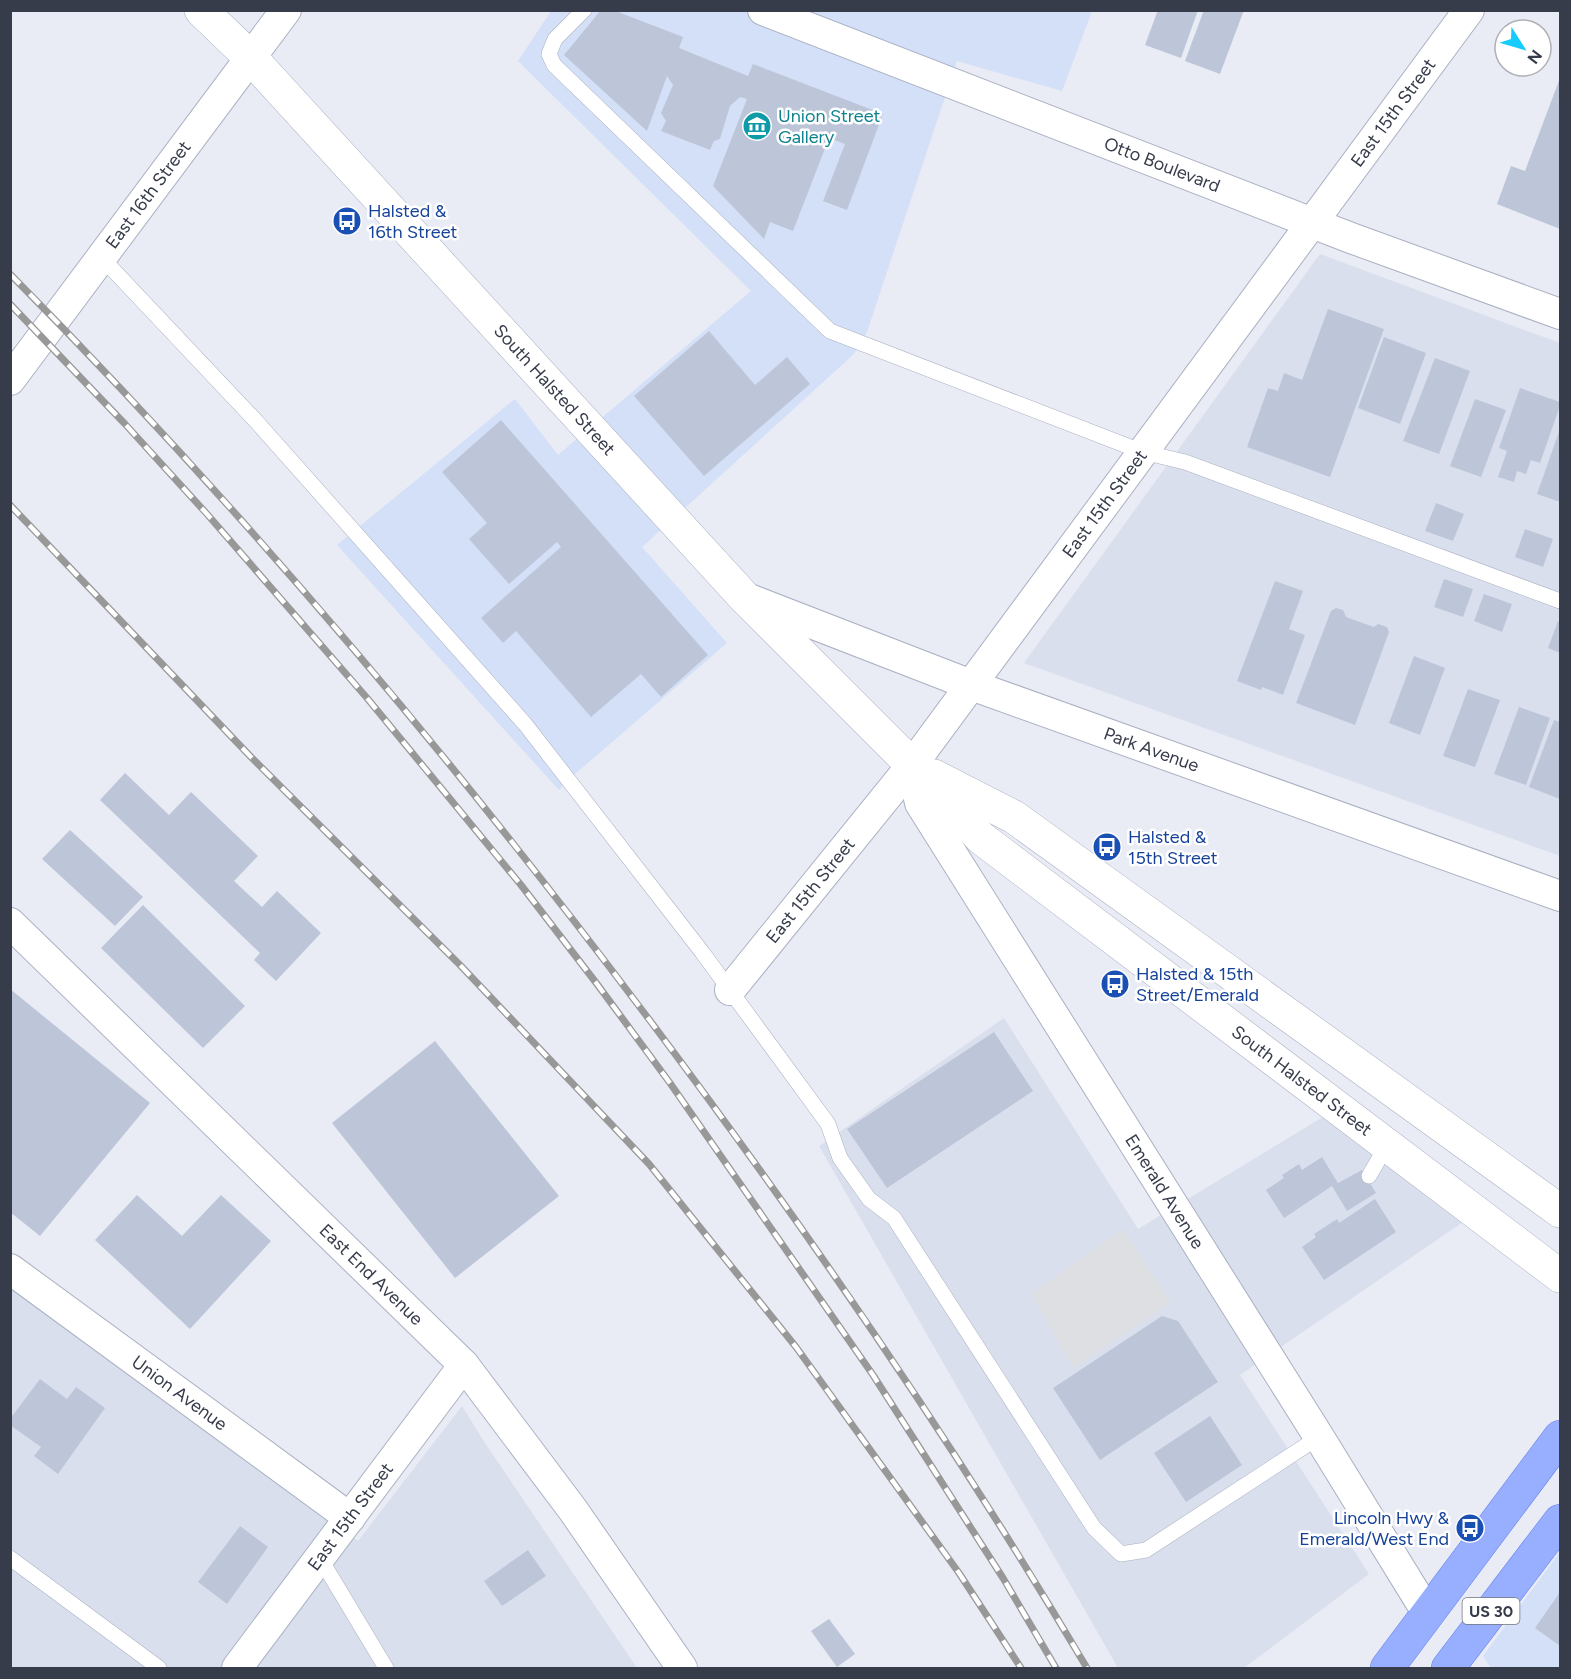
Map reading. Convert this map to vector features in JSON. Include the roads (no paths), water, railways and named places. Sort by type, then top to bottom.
[{"type":"main road","name":"US 30","points":[[1387,1668],[1560,1437]]},
{"type":"main road","name":"US 30","points":[[1459,1663],[1560,1521]]},
{"type":"street","name":"South Halsted Street","points":[[201,10],[251,58],[744,597],[912,765],[981,838],[1560,1276]]},
{"type":"street","name":"East 16th Street","points":[[10,380],[286,10]]},
{"type":"street","name":"Otto Boulevard","points":[[763,10],[1312,223],[1560,314]]},
{"type":"street","name":"East 15th Street","points":[[730,990],[912,765],[1469,10]]},
{"type":"street","name":"Park Avenue","points":[[744,597],[971,685],[1560,896]]},
{"type":"street","name":"South Halsted Street","points":[[912,765],[1014,818],[1560,1210]]},
{"type":"street","name":"Emerald Avenue","points":[[912,765],[920,803],[1428,1614]]},
{"type":"street","name":"East End Avenue","points":[[10,923],[464,1365],[573,1510],[682,1668]]},
{"type":"street","name":"Union Avenue","points":[[10,1269],[350,1518]]},
{"type":"street","name":"East 15th Street","points":[[237,1668],[464,1365]]},
{"type":"lane","points":[[584,10],[555,39],[549,54],[554,65],[830,332],[1143,452],[1185,462],[1560,601]]},
{"type":"lane","points":[[102,258],[255,420],[525,724],[730,990],[828,1124],[840,1158],[869,1199],[894,1218],[1094,1528],[1121,1554],[1146,1550],[1319,1437]]},
{"type":"lane","points":[[1369,1176],[1387,1145]]},
{"type":"lane","points":[[10,1558],[159,1668]]},
{"type":"lane","points":[[320,1558],[386,1668]]},
{"type":"railway","points":[[10,274],[95,361],[260,541],[419,727],[571,917],[704,1093],[875,1335],[984,1500],[1087,1668]]},
{"type":"railway","points":[[10,304],[207,514],[367,698],[521,885],[597,984],[670,1083],[873,1375],[1003,1578],[1056,1668]]},
{"type":"railway","points":[[10,505],[251,757],[460,965],[649,1164],[796,1347],[959,1573],[1021,1668]]},
{"type":"place","name":"Union Street Gallery","points":[[757,126]]},
{"type":"place","name":"Halsted & 16th Street","points":[[347,221]]},
{"type":"place","name":"Halsted & 15th Street","points":[[1107,847]]},
{"type":"place","name":"Halsted & 15th Street/Emerald","points":[[1115,984]]},
{"type":"place","name":"Lincoln Hwy & Emerald/West End","points":[[1470,1528]]}]
